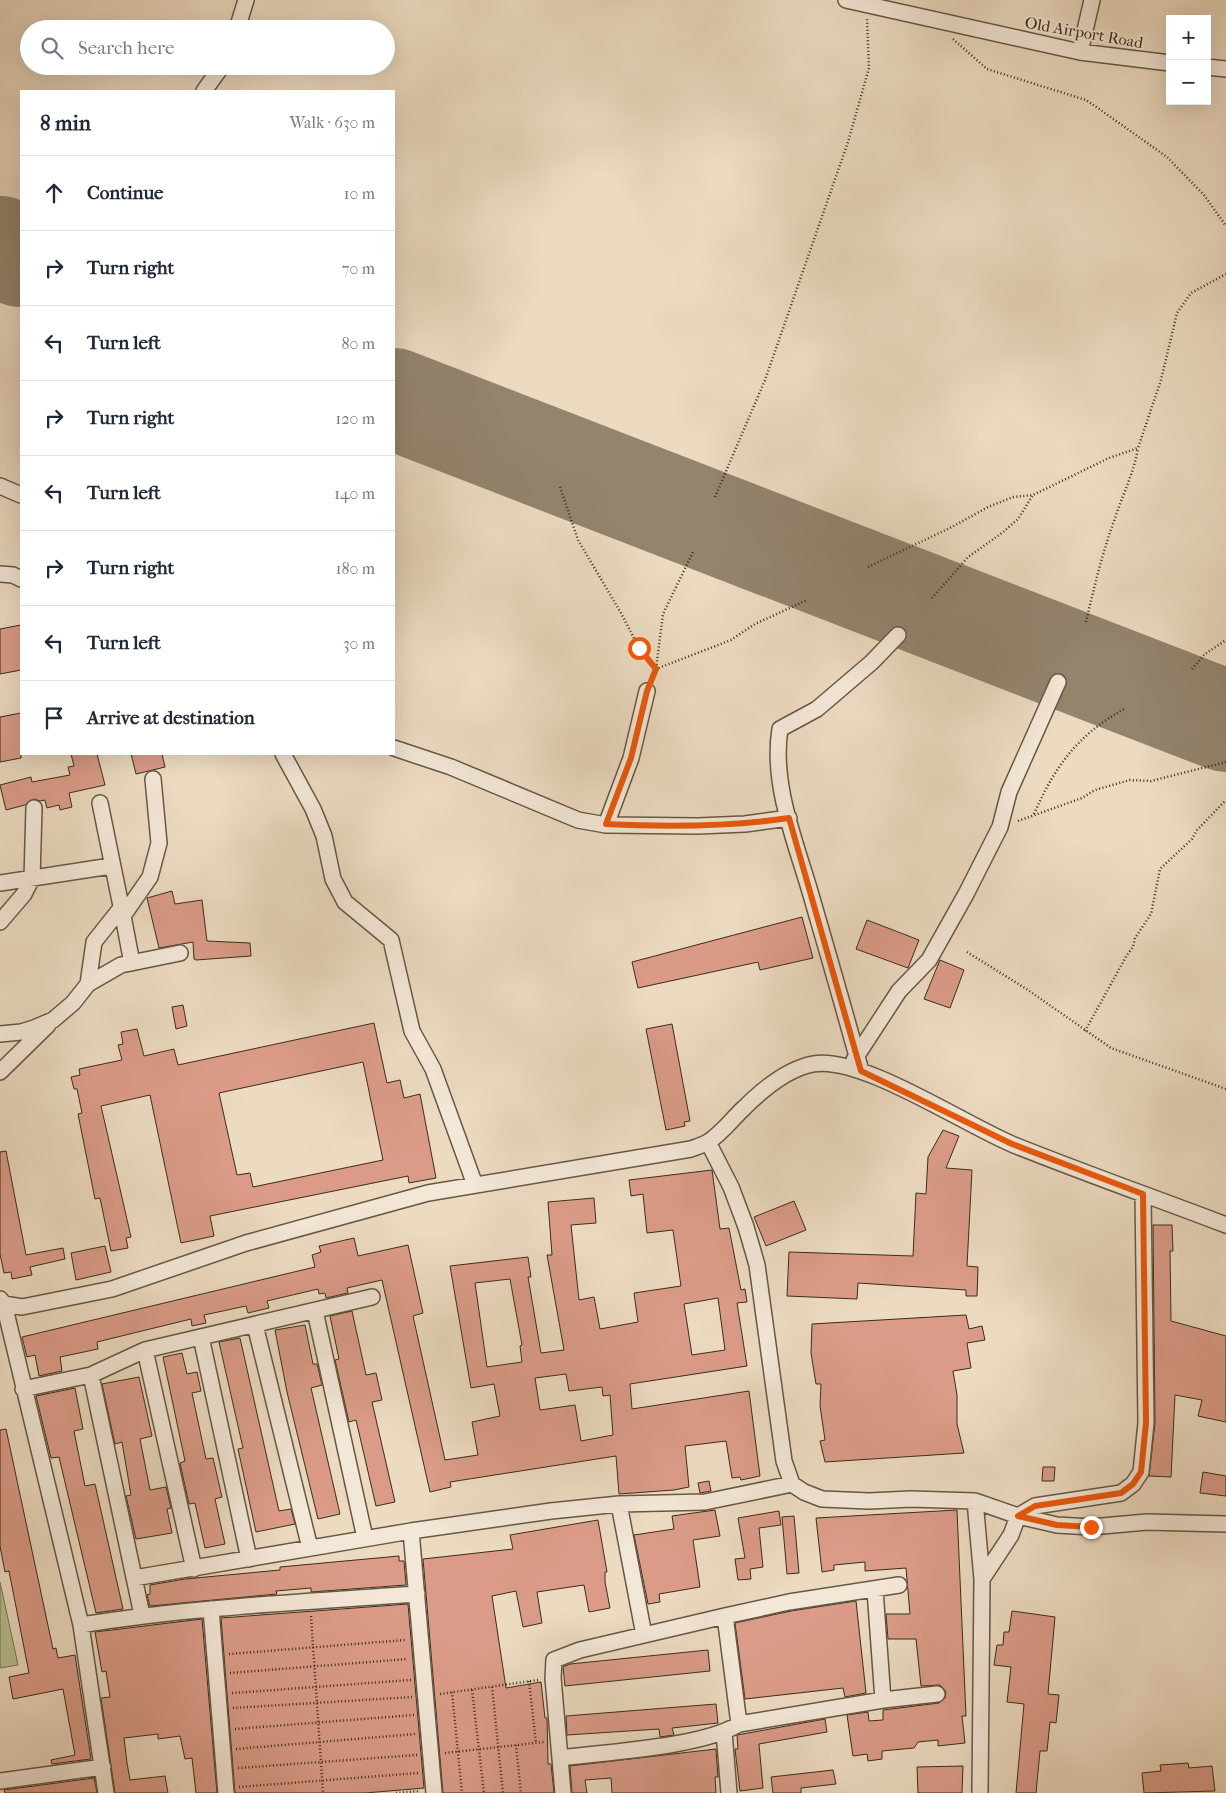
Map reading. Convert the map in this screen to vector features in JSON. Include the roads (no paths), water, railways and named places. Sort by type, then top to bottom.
[{"type":"street","points":[[240,20],[246,0]]},
{"type":"street","name":"Old Airport Road","points":[[846,0],[866,2],[934,21],[1080,52],[1166,63]]},
{"type":"street","points":[[1080,52],[1092,0]]},
{"type":"street","points":[[1211,67],[1226,69]]},
{"type":"street","points":[[205,90],[216,75]]},
{"type":"street","points":[[0,486],[20,495]]},
{"type":"street","points":[[0,574],[13,575],[20,578]]},
{"type":"street","points":[[856,1064],[789,818],[780,774],[778,741],[780,729],[817,709],[872,662],[898,635]]},
{"type":"street","points":[[856,1064],[899,992],[929,960],[1000,827],[1009,792],[1058,682]]},
{"type":"street","points":[[606,824],[631,758],[647,691]]},
{"type":"street","points":[[395,748],[459,770],[578,820],[606,824],[698,826],[745,824],[789,818]]},
{"type":"street","points":[[284,755],[313,809],[324,836],[334,879],[345,902],[391,940],[412,1031],[433,1069],[475,1185]]},
{"type":"street","points":[[88,984],[94,942],[122,912],[150,877],[159,843],[153,779]]},
{"type":"street","points":[[100,803],[111,866],[132,963]]},
{"type":"street","points":[[0,922],[24,894],[32,878],[34,808]]},
{"type":"street","points":[[0,883],[111,866]]},
{"type":"street","points":[[0,1072],[72,1003],[88,984],[112,969],[180,953]]},
{"type":"street","points":[[0,1034],[20,1032],[53,1020]]},
{"type":"street","points":[[2,1301],[22,1307],[112,1289],[309,1224],[428,1193],[691,1149],[708,1142],[745,1106],[776,1081],[795,1070],[814,1064],[856,1064],[1012,1144],[1226,1225]]},
{"type":"street","points":[[708,1142],[731,1187],[746,1227],[756,1264],[784,1462],[792,1484],[804,1492],[822,1499],[869,1502],[911,1499],[975,1500],[1018,1516],[1057,1525],[1091,1527],[1147,1522],[1226,1524]]},
{"type":"street","points":[[982,1579],[1011,1535],[1018,1516],[1035,1506],[1121,1493],[1133,1484],[1141,1472],[1146,1423],[1143,1194]]},
{"type":"street","points":[[23,1389],[92,1374],[145,1350],[372,1297]]},
{"type":"street","points":[[2,1301],[81,1625],[106,1793]]},
{"type":"street","points":[[315,1311],[365,1538]]},
{"type":"street","points":[[255,1325],[310,1548]]},
{"type":"street","points":[[201,1337],[249,1558]]},
{"type":"street","points":[[145,1350],[194,1569]]},
{"type":"street","points":[[92,1374],[142,1615]]},
{"type":"street","points":[[134,1578],[411,1531],[619,1504],[705,1502],[792,1484]]},
{"type":"street","points":[[975,1500],[982,1579],[980,1793]]},
{"type":"street","points":[[619,1504],[644,1635]]},
{"type":"street","points":[[411,1531],[434,1791]]},
{"type":"street","points":[[563,1793],[553,1678],[554,1660],[580,1650],[788,1602],[900,1585]]},
{"type":"street","points":[[875,1590],[883,1700]]},
{"type":"street","points":[[81,1625],[142,1615],[417,1594]]},
{"type":"street","points":[[211,1609],[225,1791]]},
{"type":"street","points":[[725,1616],[740,1724]]},
{"type":"street","points":[[560,1758],[679,1742],[724,1732],[740,1724],[883,1700],[937,1694]]},
{"type":"street","points":[[724,1732],[729,1793]]},
{"type":"street","points":[[0,1781],[103,1767]]}]
